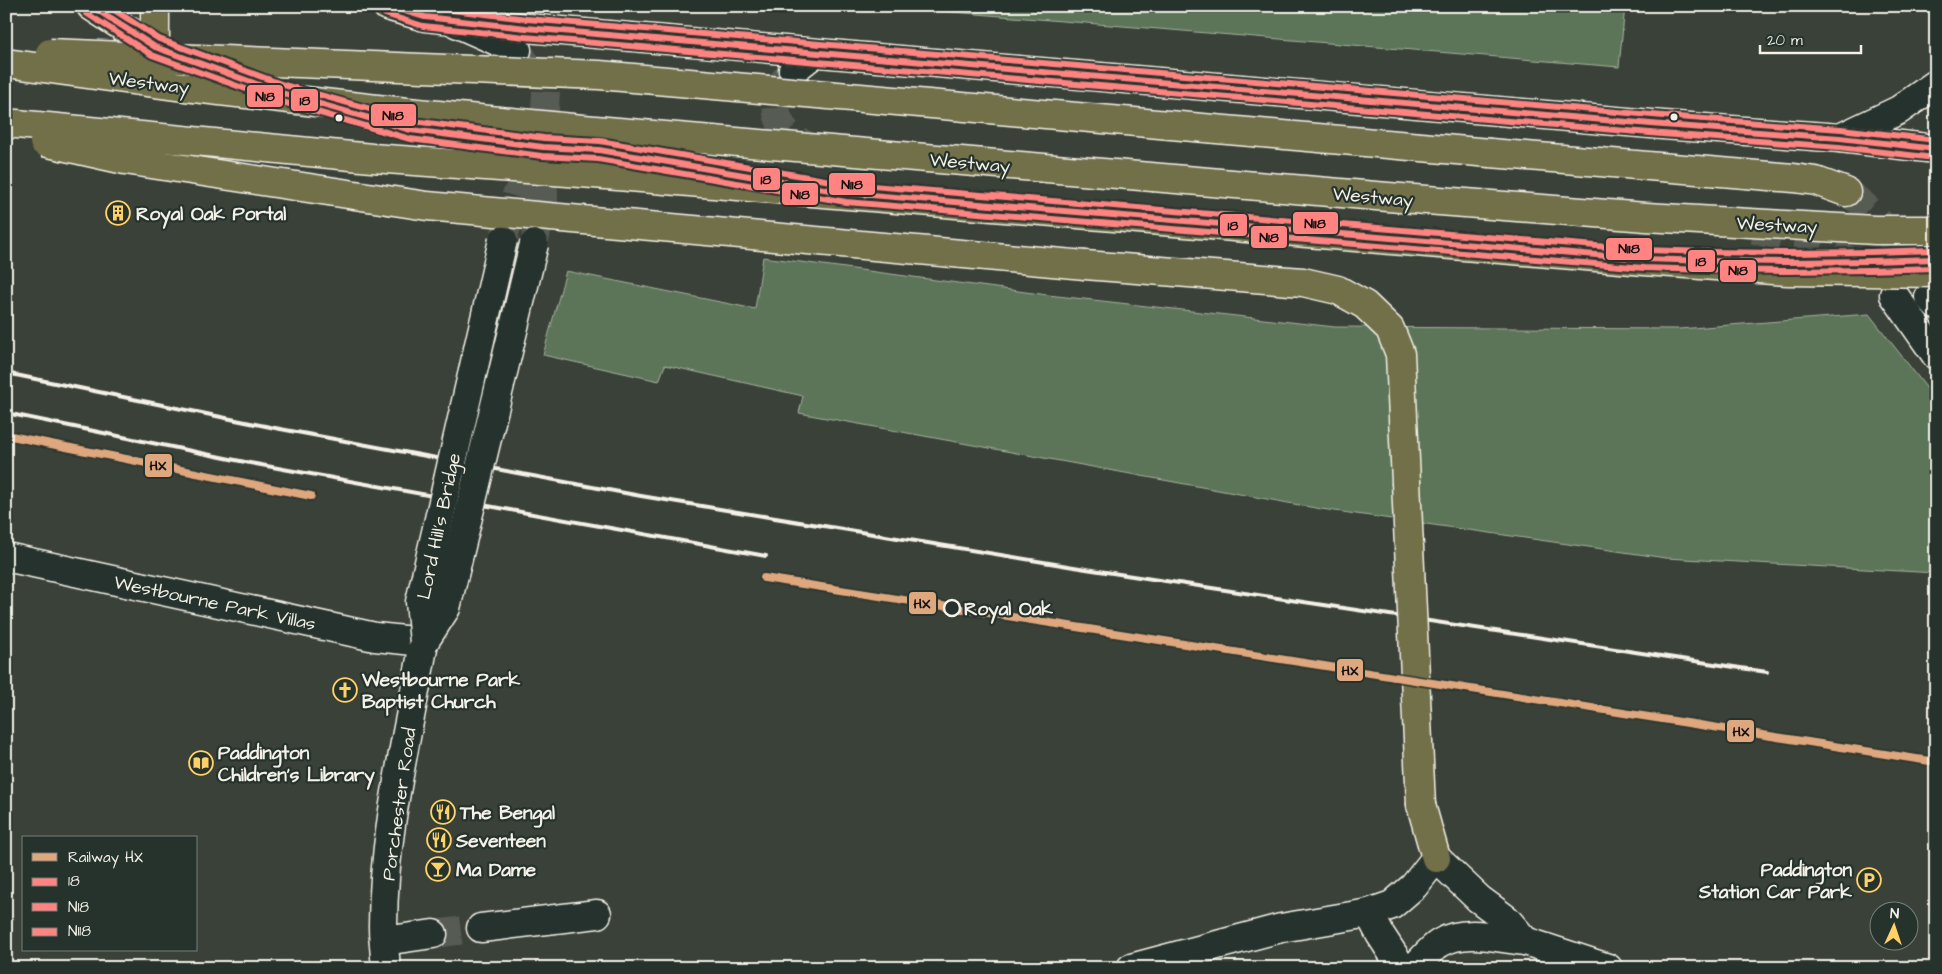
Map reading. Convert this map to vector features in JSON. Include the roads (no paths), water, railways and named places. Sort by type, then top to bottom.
[{"type":"main road","points":[[91,6],[144,40],[155,6]]},
{"type":"main road","points":[[386,6],[425,17],[526,28],[816,54],[895,58],[1644,124],[1840,138],[1936,149]]},
{"type":"main road","points":[[6,52],[599,75],[1490,154],[1794,178],[1816,181],[1846,192]]},
{"type":"main road","name":"Westway","points":[[6,63],[183,87],[376,109],[603,130],[1477,204],[1865,230],[1936,230]]},
{"type":"main road","points":[[6,123],[372,158],[581,173],[1634,260],[1788,270],[1934,292]]},
{"type":"main road","points":[[6,134],[125,160],[427,206],[1085,265],[1303,282],[1338,290],[1365,305],[1390,329],[1400,354],[1421,805],[1436,858]]},
{"type":"street","points":[[425,17],[456,23],[517,50]]},
{"type":"street","points":[[793,70],[816,54]]},
{"type":"street","points":[[1840,138],[1900,110],[1936,84]]},
{"type":"street","name":"Lord Hill's Bridge","points":[[424,642],[420,602],[503,240]]},
{"type":"street","name":"Lord Hill's Bridge","points":[[424,642],[446,608],[534,244]]},
{"type":"street","points":[[1894,295],[1936,355]]},
{"type":"street","name":"Westbourne Park Villas","points":[[6,557],[375,637],[424,642]]},
{"type":"street","name":"Porchester Road","points":[[386,968],[383,926],[387,864],[395,798],[424,642]]},
{"type":"street","points":[[1131,968],[1281,928],[1369,913],[1392,905],[1414,886],[1436,858],[1479,899],[1506,919],[1525,941]]},
{"type":"street","points":[[1369,913],[1402,968]]},
{"type":"street","points":[[482,928],[597,914]]},
{"type":"street","points":[[384,940],[433,934]]},
{"type":"street","points":[[1414,968],[1438,944],[1454,937],[1469,935],[1525,941],[1608,968]]},
{"type":"tunnel","points":[[522,57],[546,91],[543,147],[544,200],[535,240]]},
{"type":"tunnel","points":[[193,61],[280,93]]},
{"type":"tunnel","points":[[793,71],[783,81],[777,95],[778,117],[782,126],[789,134],[808,146],[820,149]]},
{"type":"tunnel","points":[[355,114],[411,130],[543,147],[599,150],[751,177]]},
{"type":"tunnel","points":[[504,237],[516,195],[541,150]]},
{"type":"tunnel","points":[[599,150],[725,152]]},
{"type":"tunnel","points":[[1846,192],[1867,208],[1883,226],[1909,269]]},
{"type":"tunnel","points":[[1754,230],[1802,242],[1834,253],[1876,277]]},
{"type":"tunnel","points":[[1890,261],[1936,259]]},
{"type":"tunnel","points":[[433,934],[481,928]]},
{"type":"railway","points":[[6,373],[275,428],[641,496],[1086,569],[1767,672]]},
{"type":"railway","points":[[6,413],[250,463],[766,556]]},
{"type":"rail line","name":"HX","points":[[6,435],[311,496]]},
{"type":"rail line","name":"HX","points":[[764,578],[1936,762]]},
{"type":"place","name":"Royal Oak Portal","points":[[118,213]]},
{"type":"place","name":"Royal Oak","points":[[952,608]]},
{"type":"place","name":"Westbourne Park Baptist Church","points":[[345,690]]},
{"type":"place","name":"Paddington Children’s Library","points":[[201,763]]},
{"type":"place","name":"The Bengal","points":[[443,812]]},
{"type":"place","name":"Seventeen","points":[[439,840]]},
{"type":"place","name":"Ma Dame","points":[[438,869]]},
{"type":"place","name":"Paddington Station Car Park","points":[[1869,880]]}]
